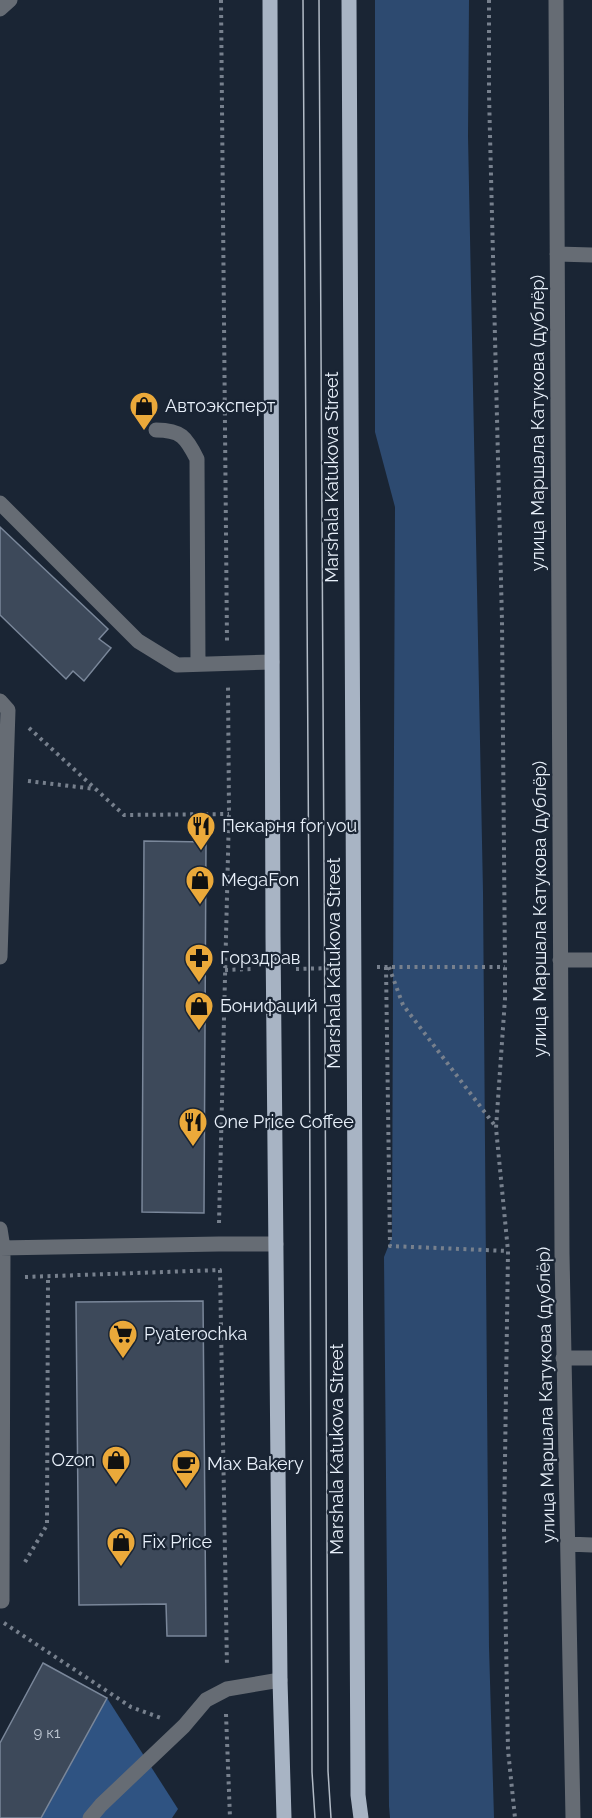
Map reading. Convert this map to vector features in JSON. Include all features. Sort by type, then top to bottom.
[{"type":"main road","points":[[270,0],[273,969],[280,1680],[284,1818]]},
{"type":"main road","name":"Marshala Katukova Street","points":[[349,0],[358,1795],[361,1818]]},
{"type":"street","points":[[0,9],[10,0]]},
{"type":"street","name":"улица Маршала Катукова (дублёр)","points":[[556,0],[563,1358],[573,1818]]},
{"type":"street","points":[[557,254],[592,255]]},
{"type":"street","points":[[156,430],[169,430],[180,434],[189,443],[198,459],[198,664]]},
{"type":"street","points":[[0,503],[138,641],[177,665],[272,662]]},
{"type":"street","points":[[0,957],[6,778],[4,705]]},
{"type":"street","points":[[560,960],[592,960]]},
{"type":"street","points":[[0,1229],[3,1277],[1,1604]]},
{"type":"street","points":[[1,1248],[276,1244]]},
{"type":"street","points":[[563,1358],[592,1358]]},
{"type":"street","points":[[568,1544],[592,1545]]},
{"type":"street","points":[[90,1818],[184,1726],[206,1700],[227,1689],[280,1680]]},
{"type":"path","points":[[220,0],[229,814],[220,1223]]},
{"type":"path","points":[[489,0],[489,94],[502,621],[505,967],[496,1128],[508,1251],[504,1529],[508,1750],[515,1818]]},
{"type":"path","points":[[4,705],[124,815],[229,814]]},
{"type":"path","points":[[6,778],[96,790]]},
{"type":"path","points":[[387,967],[402,1005],[496,1128]]},
{"type":"path","points":[[387,967],[390,1246],[508,1251]]},
{"type":"path","points":[[225,970],[505,967]]},
{"type":"path","points":[[3,1277],[220,1270],[226,1721],[230,1818]]},
{"type":"path","points":[[24,1563],[46,1525],[48,1277]]},
{"type":"path","points":[[0,1620],[131,1707],[184,1726]]},
{"type":"shaded area","points":[[375,0],[469,0],[468,136],[483,892],[489,1647],[494,1818],[390,1818],[389,1806],[384,1257],[392,1237],[395,507],[375,432]]},
{"type":"shaded area","points":[[107,1698],[178,1809],[172,1818],[41,1818]]},
{"type":"building","points":[[0,527],[108,629],[99,639],[111,648],[84,681],[73,671],[66,679],[0,615]]},
{"type":"building","points":[[144,841],[206,842],[204,1213],[142,1212]]},
{"type":"building","points":[[203,1301],[206,1636],[167,1636],[166,1604],[79,1605],[76,1302]]},
{"type":"building","points":[[43,1663],[107,1698],[41,1818],[0,1818],[0,1743]]},
{"type":"tram line","points":[[303,0],[312,1772],[315,1818]]},
{"type":"tram line","points":[[319,0],[328,1771],[331,1818]]},
{"type":"place","name":"Автоэксперт","points":[[144,432]]},
{"type":"place","name":"Пекарня for you","points":[[201,852]]},
{"type":"place","name":"MegaFon","points":[[200,906]]},
{"type":"place","name":"Горздрав","points":[[199,984]]},
{"type":"place","name":"Бонифаций","points":[[199,1032]]},
{"type":"place","name":"One Price Coffee","points":[[193,1148]]},
{"type":"place","name":"Pyaterochka","points":[[123,1360]]},
{"type":"place","name":"Ozon","points":[[116,1486]]},
{"type":"place","name":"Max Bakery","points":[[186,1490]]},
{"type":"place","name":"Fix Price","points":[[121,1568]]}]
